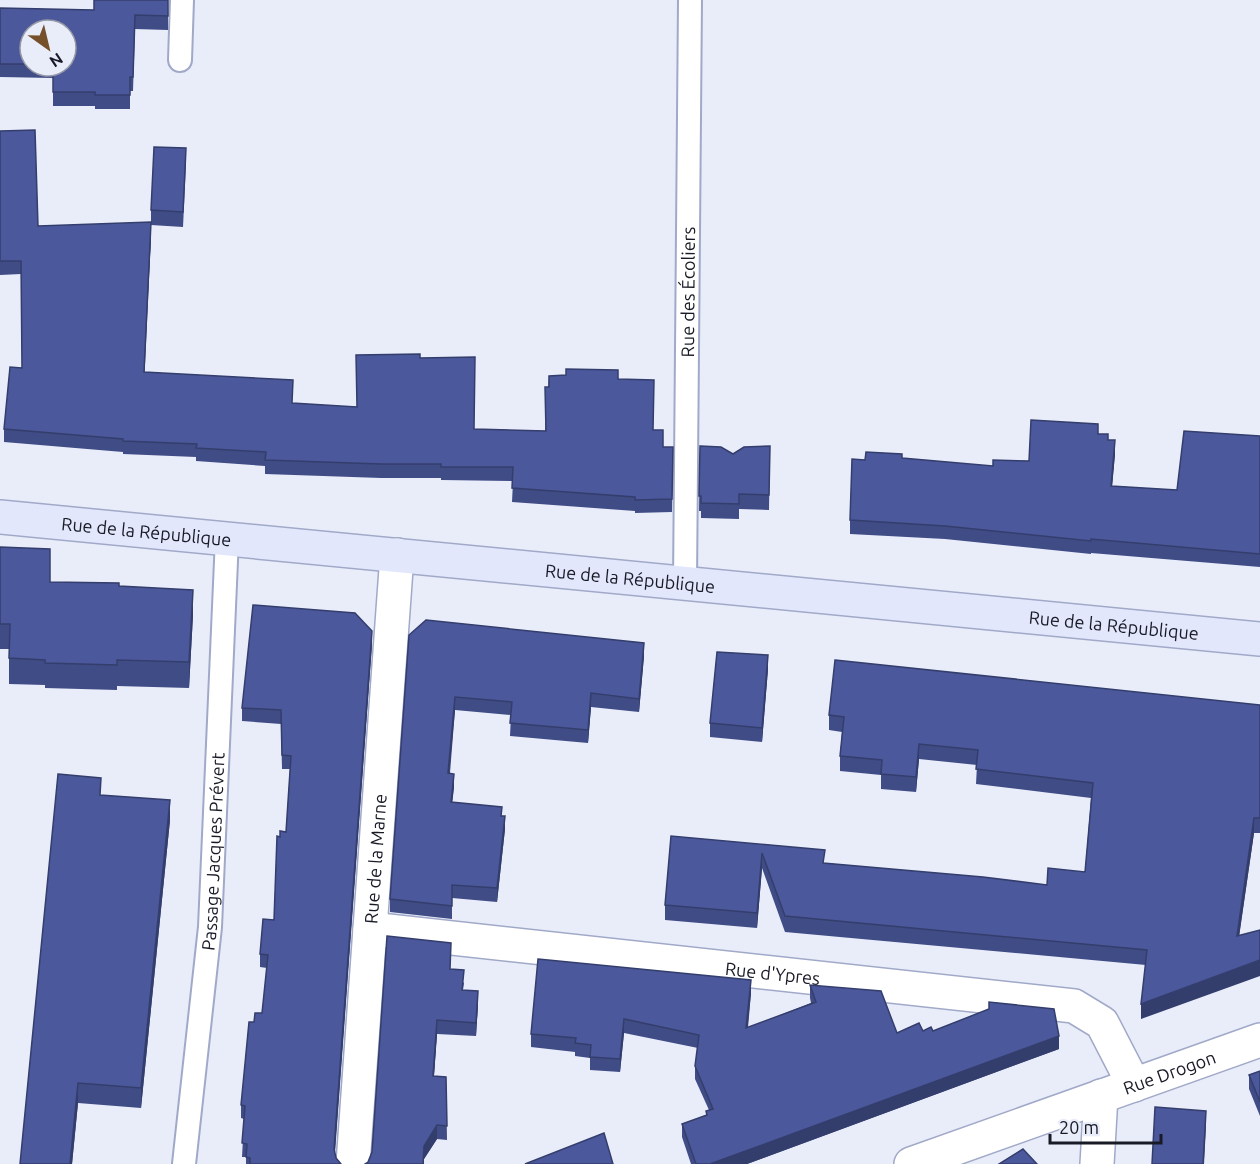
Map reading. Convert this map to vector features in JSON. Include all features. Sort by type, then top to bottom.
[{"type":"street","name":"Rue de la République","points":[[0,517],[1260,639]]},
{"type":"street","name":"Rue de la Marne","points":[[353,1164],[397,555]]},
{"type":"street","name":"Rue d'Ypres","points":[[370,929],[1074,1006],[1102,1023],[1134,1084]]},
{"type":"street","name":"Rue Drogon","points":[[911,1164],[1260,1040]]},
{"type":"street","points":[[1096,1164],[1101,1096]]},
{"type":"lane","points":[[180,60],[182,0]]},
{"type":"lane","name":"Rue des Écoliers","points":[[685,583],[690,0]]},
{"type":"lane","name":"Passage Jacques Prévert","points":[[184,1164],[210,927],[227,538]]},
{"type":"building","points":[[94,0],[168,0],[168,16],[135,15],[133,77],[130,77],[130,95],[53,92],[53,78],[78,78],[78,18],[18,18],[18,64],[0,64],[0,8],[94,10]]},
{"type":"building","points":[[35,130],[38,226],[151,222],[144,372],[293,380],[292,403],[357,407],[356,355],[420,354],[420,358],[475,357],[474,429],[546,431],[545,387],[549,387],[549,376],[566,375],[566,369],[618,370],[618,379],[654,380],[653,430],[663,430],[663,447],[673,447],[672,499],[635,500],[635,497],[512,488],[513,467],[441,467],[441,464],[265,460],[266,452],[196,448],[197,444],[123,441],[123,439],[4,429],[10,367],[22,368],[21,261],[0,261],[0,131]]},
{"type":"building","points":[[154,147],[186,148],[183,212],[151,210]]},
{"type":"building","points":[[1031,420],[1098,424],[1098,434],[1108,434],[1108,440],[1115,440],[1111,486],[1177,490],[1184,431],[1260,436],[1260,554],[1091,539],[1091,541],[945,526],[850,520],[852,459],[865,460],[866,452],[902,454],[902,458],[993,466],[993,460],[1029,461]]},
{"type":"building","points":[[700,446],[721,447],[733,454],[744,447],[770,446],[769,495],[739,494],[739,504],[701,503],[701,496],[699,496]]},
{"type":"building","points":[[0,547],[50,549],[50,582],[119,583],[119,586],[193,590],[189,662],[117,660],[117,665],[45,663],[45,660],[9,658],[10,624],[0,624]]},
{"type":"building","points":[[253,605],[355,613],[372,631],[334,1149],[336,1158],[341,1164],[250,1164],[250,1158],[246,1157],[247,1144],[242,1143],[245,1106],[241,1105],[249,1022],[254,1022],[255,1013],[262,1013],[268,955],[260,954],[263,919],[274,920],[277,836],[280,837],[280,831],[286,832],[291,756],[282,755],[281,710],[242,708]]},
{"type":"building","points":[[426,620],[644,643],[639,699],[591,693],[588,730],[510,723],[512,702],[455,697],[448,773],[454,774],[451,802],[502,807],[501,816],[505,816],[497,888],[452,885],[452,906],[390,899],[409,635]]},
{"type":"building","points":[[717,652],[768,655],[762,728],[710,723]]},
{"type":"building","points":[[835,660],[1260,705],[1260,818],[1254,818],[1237,936],[1260,930],[1260,960],[1141,1004],[1147,950],[785,916],[762,853],[757,913],[665,905],[671,836],[825,850],[823,863],[1047,885],[1048,868],[1085,872],[1093,783],[976,769],[978,750],[919,744],[916,777],[881,774],[882,760],[840,756],[844,717],[829,715]]},
{"type":"building","points":[[58,774],[101,778],[100,795],[170,800],[141,1088],[78,1083],[70,1164],[20,1164]]},
{"type":"building","points":[[387,936],[451,943],[450,969],[464,970],[462,990],[478,991],[476,1023],[437,1020],[433,1076],[446,1077],[447,1126],[437,1125],[424,1146],[423,1164],[365,1164],[372,1152]]},
{"type":"building","points":[[538,959],[751,980],[746,1028],[816,1002],[810,985],[881,991],[897,1033],[919,1023],[923,1031],[931,1027],[933,1031],[989,1009],[989,1002],[1054,1009],[1059,1036],[710,1164],[696,1164],[682,1124],[707,1115],[706,1111],[713,1109],[695,1066],[699,1035],[624,1019],[620,1059],[590,1057],[591,1045],[575,1043],[576,1038],[531,1034]]},
{"type":"building","points":[[1260,1071],[1260,1102],[1249,1075]]},
{"type":"building","points":[[1155,1107],[1206,1111],[1203,1164],[1152,1164]]},
{"type":"building","points":[[604,1133],[613,1164],[525,1164]]},
{"type":"building","points":[[1023,1149],[1037,1164],[999,1164]]}]
